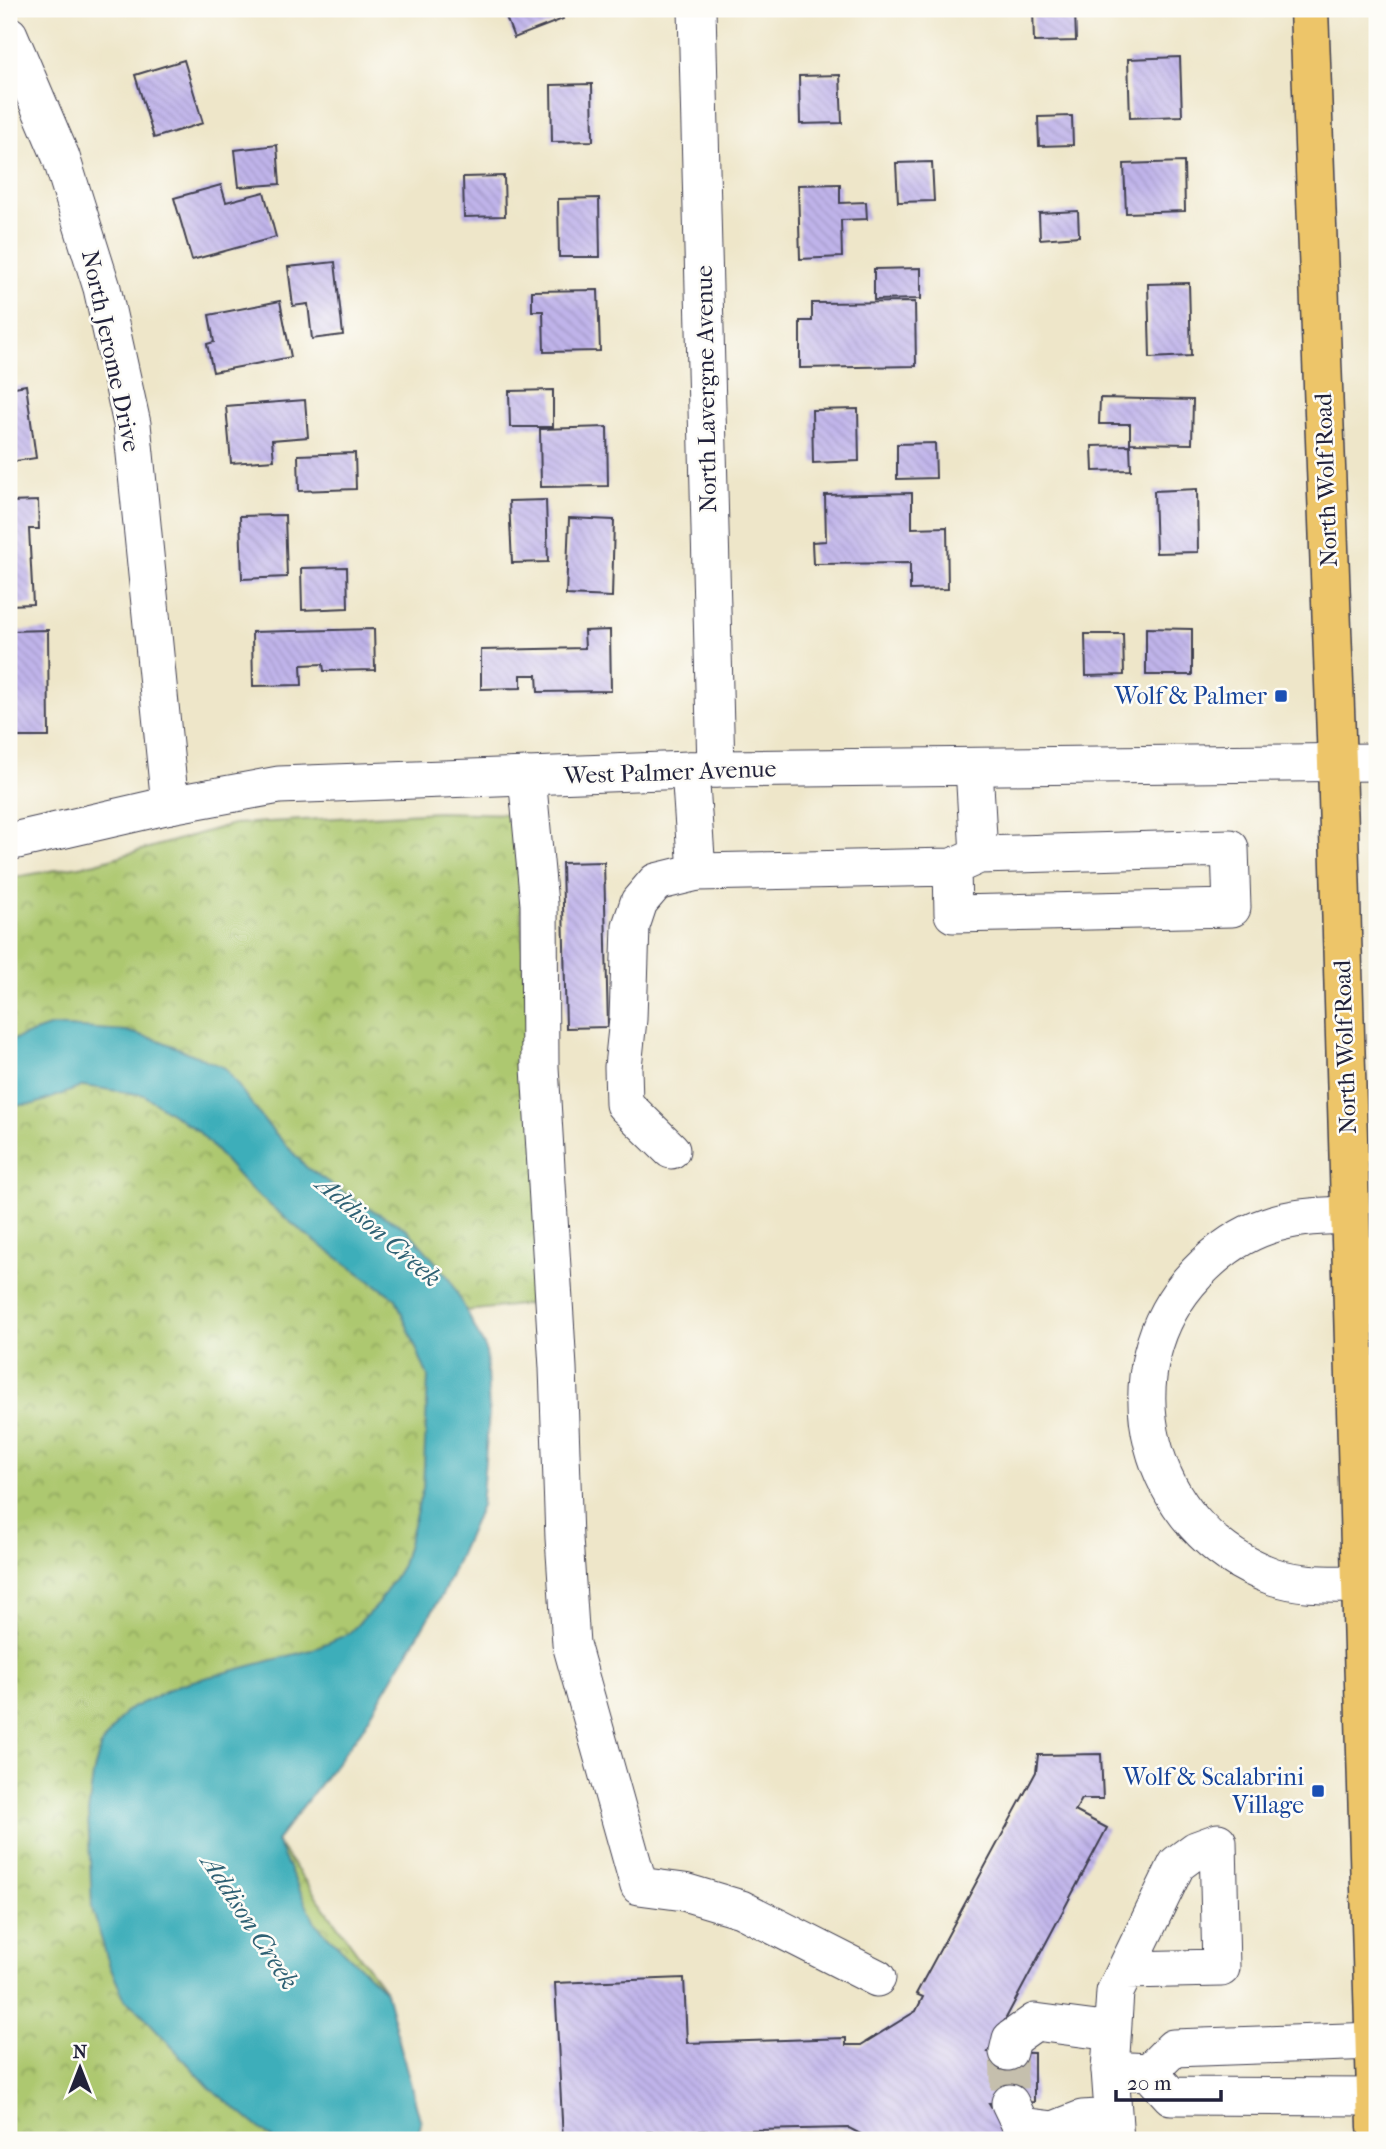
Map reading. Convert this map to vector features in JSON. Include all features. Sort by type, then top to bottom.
[{"type":"main road","name":"North Wolf Road","points":[[1309,9],[1337,763],[1377,2127]]},
{"type":"street","name":"North Lavergne Avenue","points":[[697,9],[703,770],[697,872]]},
{"type":"street","name":"North Jerome Drive","points":[[9,35],[61,157],[102,288],[132,424],[170,805]]},
{"type":"street","name":"West Palmer Avenue","points":[[9,842],[170,805],[279,785],[703,770],[1377,762]]},
{"type":"street","points":[[671,1150],[624,1104],[623,1067],[628,1019],[631,926],[639,902],[656,882],[697,872],[966,861],[1230,848],[1232,908],[953,914],[966,861],[974,767]]},
{"type":"street","points":[[527,776],[539,904],[540,1067],[558,1354],[564,1538],[571,1644],[639,1886],[684,1892],[741,1909],[877,1978]]},
{"type":"street","points":[[1350,1216],[1296,1217],[1265,1226],[1210,1259],[1187,1283],[1156,1340],[1148,1371],[1146,1404],[1150,1436],[1168,1486],[1193,1522],[1216,1545],[1273,1576],[1305,1583],[1361,1584]]},
{"type":"street","points":[[1010,2103],[1021,2126],[1054,2130],[1082,2119],[1114,2128],[1110,2070],[1115,1992],[1126,1970]]},
{"type":"street","points":[[1008,2052],[1011,2039],[1035,2022],[1112,2032]]},
{"type":"street","points":[[1149,2072],[1173,2048],[1375,2041]]},
{"type":"street","points":[[1110,2070],[1149,2072],[1171,2096],[1376,2097]]},
{"type":"green space","points":[[438,812],[515,814],[546,1302],[466,1311],[489,1413],[457,1562],[332,1768],[276,1841],[386,1992],[412,2140],[9,2140],[9,878],[96,863],[233,824]]},
{"type":"water","name":"Addison Creek","points":[[52,1026],[126,1031],[161,1041],[225,1068],[265,1122],[306,1167],[356,1201],[407,1229],[450,1279],[486,1350],[489,1413],[481,1506],[443,1593],[361,1731],[276,1841],[316,1924],[386,1992],[421,2123],[417,2140],[274,2140],[209,2087],[140,2012],[125,2000],[110,1967],[92,1908],[88,1813],[93,1775],[101,1745],[126,1711],[178,1685],[311,1650],[348,1634],[379,1603],[402,1565],[423,1488],[428,1377],[396,1299],[306,1235],[249,1188],[199,1132],[144,1095],[84,1086],[35,1104],[9,1106],[9,1041]]},
{"type":"building","points":[[503,9],[559,9],[563,19],[514,38]]},
{"type":"building","points":[[1033,9],[1075,9],[1076,41],[1034,42]]},
{"type":"building","points":[[1180,57],[1182,116],[1130,118],[1128,59]]},
{"type":"building","points":[[184,60],[203,123],[154,138],[135,75]]},
{"type":"building","points":[[840,75],[842,123],[800,124],[799,76]]},
{"type":"building","points":[[592,84],[593,141],[552,142],[551,85]]},
{"type":"building","points":[[1072,116],[1073,145],[1039,146],[1038,117]]},
{"type":"building","points":[[277,145],[280,184],[239,187],[235,150]]},
{"type":"building","points":[[932,162],[934,201],[898,202],[896,163]]},
{"type":"building","points":[[1184,162],[1185,211],[1126,213],[1124,164]]},
{"type":"building","points":[[504,176],[505,216],[464,217],[463,177]]},
{"type":"building","points":[[840,184],[840,203],[866,202],[867,219],[841,220],[842,257],[800,259],[798,185]]},
{"type":"building","points":[[221,185],[226,202],[264,192],[276,237],[192,260],[174,198]]},
{"type":"building","points":[[599,198],[600,257],[559,257],[558,199]]},
{"type":"building","points":[[1078,211],[1079,236],[1040,239],[1039,213]]},
{"type":"building","points":[[335,262],[343,335],[312,339],[308,304],[293,306],[288,267]]},
{"type":"building","points":[[921,268],[921,299],[874,300],[874,269]]},
{"type":"building","points":[[1189,283],[1191,356],[1150,358],[1148,284]]},
{"type":"building","points":[[598,290],[600,351],[544,352],[543,311],[532,311],[532,291]]},
{"type":"building","points":[[280,301],[291,357],[213,372],[207,344],[214,342],[209,315]]},
{"type":"building","points":[[915,302],[916,366],[800,368],[800,321],[812,321],[812,303]]},
{"type":"building","points":[[26,385],[36,458],[9,462],[9,388]]},
{"type":"building","points":[[553,390],[553,427],[510,427],[509,391]]},
{"type":"building","points":[[1100,398],[1193,400],[1192,444],[1130,443],[1130,424],[1099,424]]},
{"type":"building","points":[[305,400],[308,437],[272,440],[274,460],[231,463],[226,406]]},
{"type":"building","points":[[858,409],[859,461],[813,463],[812,410]]},
{"type":"building","points":[[607,427],[608,486],[541,487],[540,429]]},
{"type":"building","points":[[935,443],[936,478],[897,479],[897,444]]},
{"type":"building","points":[[1130,445],[1131,470],[1093,471],[1092,446]]},
{"type":"building","points":[[355,453],[356,489],[299,491],[298,455]]},
{"type":"building","points":[[1197,489],[1198,552],[1156,553],[1154,491]]},
{"type":"building","points":[[912,493],[912,528],[947,527],[948,589],[910,590],[910,563],[813,564],[812,542],[826,541],[825,495]]},
{"type":"building","points":[[546,500],[548,562],[512,563],[509,501]]},
{"type":"building","points":[[38,501],[39,529],[29,529],[33,604],[9,605],[9,502]]},
{"type":"building","points":[[285,515],[287,577],[242,579],[240,516]]},
{"type":"building","points":[[569,518],[614,520],[612,597],[566,595]]},
{"type":"building","points":[[347,567],[348,608],[302,610],[301,568]]},
{"type":"building","points":[[1146,628],[1192,629],[1192,675],[1146,675]]},
{"type":"building","points":[[374,629],[375,670],[324,671],[323,664],[301,665],[302,685],[253,686],[252,632]]},
{"type":"building","points":[[48,630],[49,737],[9,737],[9,631]]},
{"type":"building","points":[[610,630],[611,691],[538,692],[537,675],[521,675],[521,688],[481,689],[481,650],[585,648],[584,631]]},
{"type":"building","points":[[1085,634],[1123,634],[1124,675],[1086,676]]},
{"type":"building","points":[[604,862],[608,1027],[566,1028],[562,863]]},
{"type":"building","points":[[1101,1754],[1103,1799],[1082,1799],[1075,1811],[1107,1828],[988,2052],[1034,2053],[1034,2102],[989,2103],[1012,2140],[872,2140],[849,2128],[647,2132],[647,2140],[563,2140],[555,1983],[684,1978],[687,2043],[846,2038],[846,2045],[861,2045],[916,2011],[923,1997],[916,1994],[1036,1772],[1038,1755]]},
{"type":"tunnel","points":[[1008,2052],[1010,2103]]},
{"type":"place","name":"Wolf & Palmer","points":[[1281,696]]},
{"type":"place","name":"Wolf & Scalabrini Village","points":[[1318,1791]]}]
